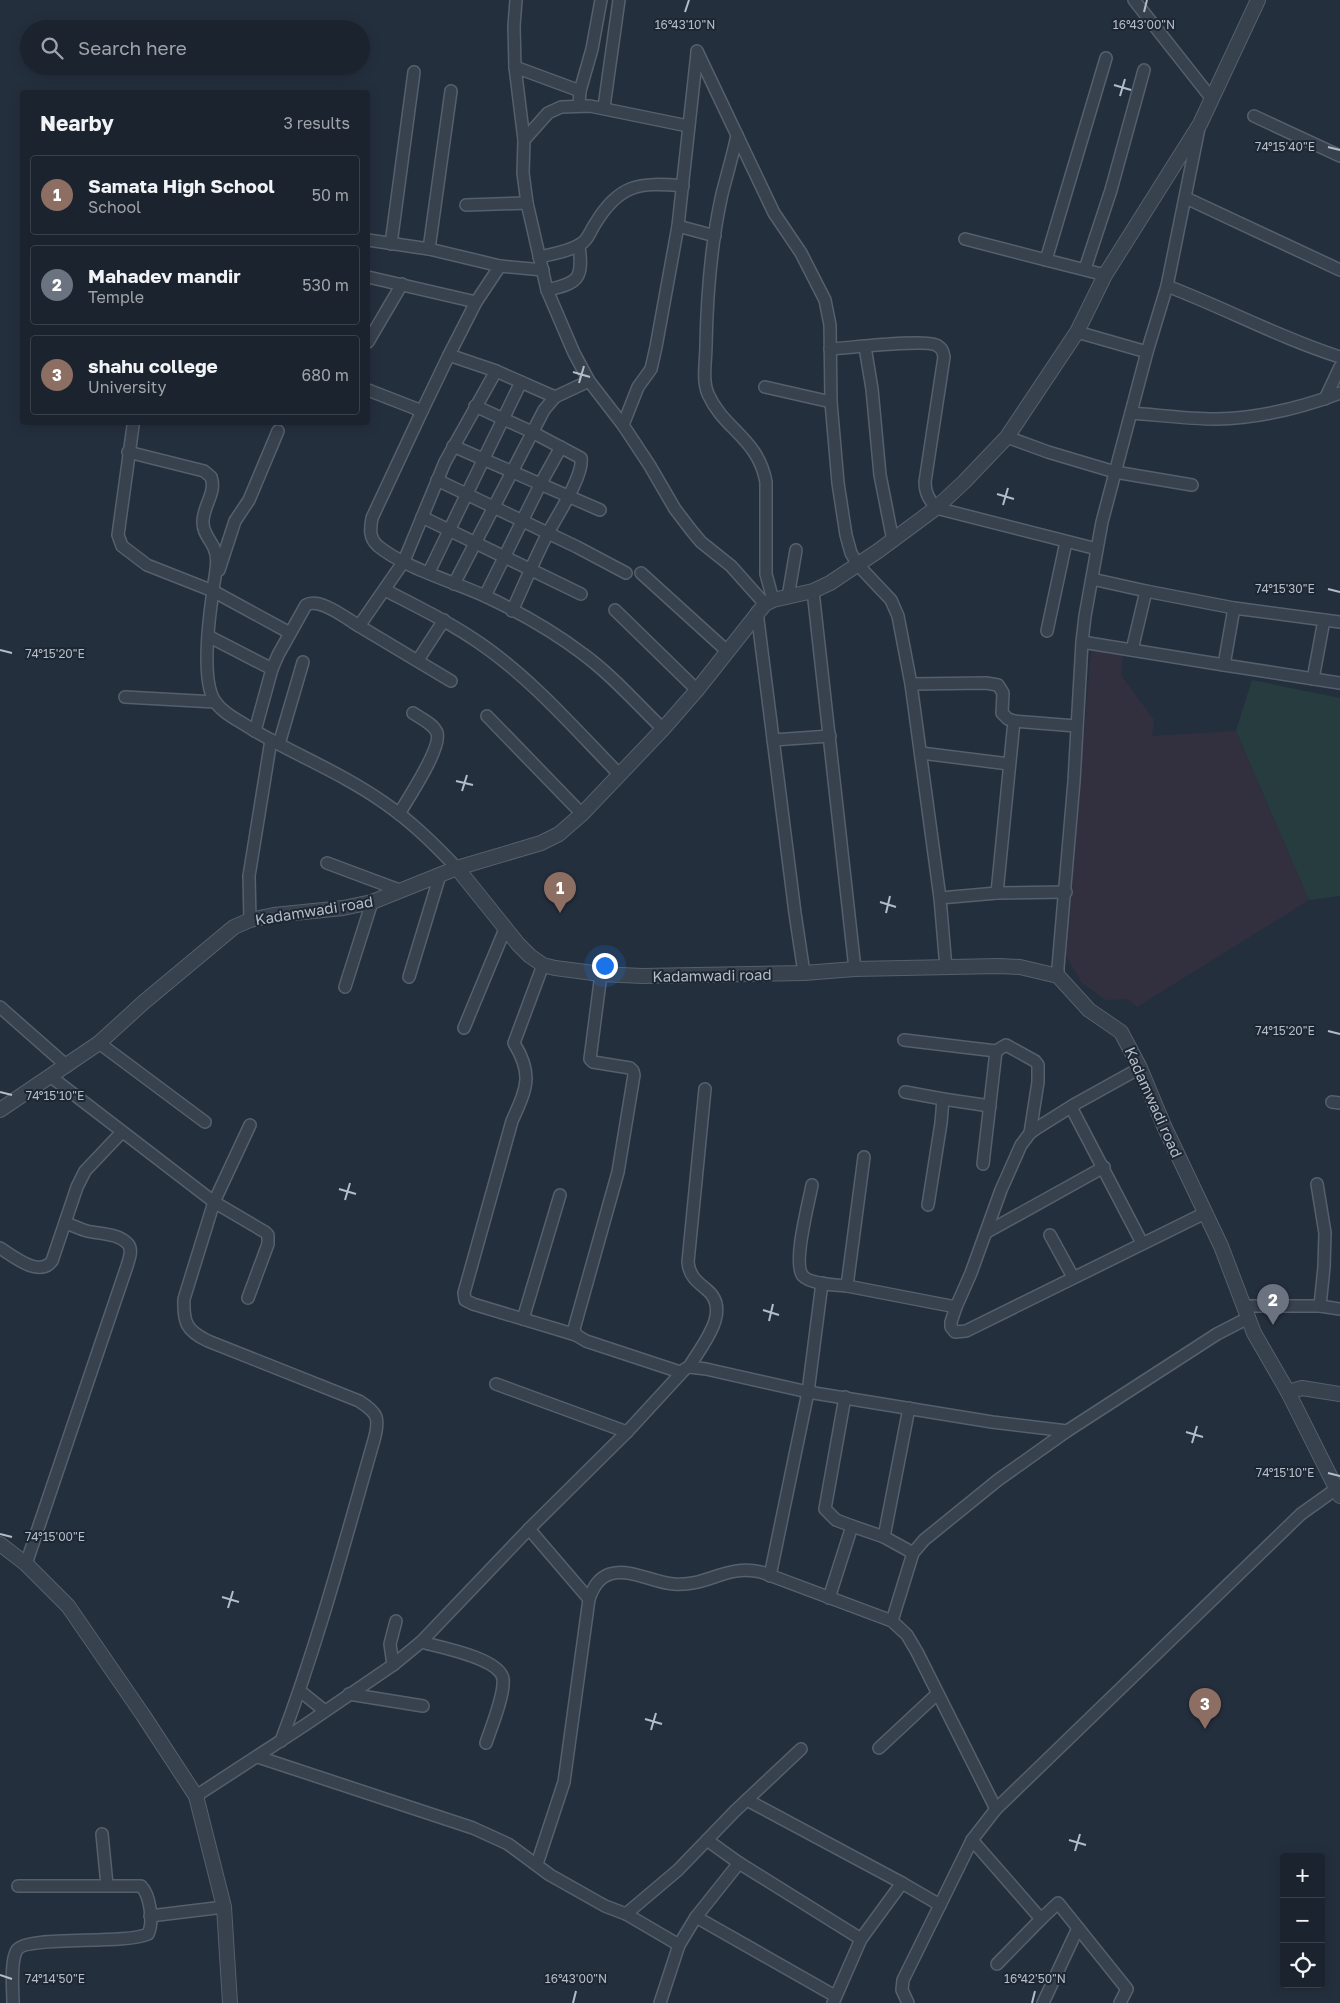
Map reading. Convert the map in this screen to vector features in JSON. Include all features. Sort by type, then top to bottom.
[{"type":"street","points":[[516,0],[514,26],[515,67],[524,140],[522,173],[527,204],[548,290],[574,353],[589,381],[623,425],[675,509],[701,542],[731,566],[765,605]]},
{"type":"street","points":[[579,105],[580,91],[592,49],[601,0]]},
{"type":"street","points":[[604,107],[619,0]]},
{"type":"street","points":[[1134,0],[1212,99]]},
{"type":"street","points":[[128,452],[204,471],[211,477],[213,487],[202,524],[215,549],[216,558],[208,636],[208,679],[215,702],[232,717],[255,731],[356,785],[383,802],[418,830],[457,868],[541,842],[559,834],[582,814],[663,729],[765,605],[813,591],[830,583],[893,541],[936,508],[1007,437],[1077,332],[1105,275],[1200,124],[1258,0]]},
{"type":"street","points":[[623,425],[638,387],[647,375],[653,360],[678,226],[697,51],[774,212],[801,253],[823,295],[830,325],[831,402],[838,484],[846,535],[851,553],[858,565],[891,600],[898,616],[911,684],[921,753],[940,898],[946,968]]},
{"type":"street","points":[[1046,260],[1106,58]]},
{"type":"street","points":[[515,67],[580,91]]},
{"type":"street","points":[[1086,269],[1111,190],[1144,70]]},
{"type":"street","points":[[391,244],[414,72]]},
{"type":"street","points":[[429,249],[452,91]]},
{"type":"street","points":[[524,140],[548,112],[561,107],[579,105],[604,107],[688,126]]},
{"type":"street","points":[[1254,116],[1340,156]]},
{"type":"street","points":[[1058,976],[1074,781],[1082,642],[1096,550],[1147,352],[1167,286],[1200,124]]},
{"type":"street","points":[[737,135],[722,194],[715,236],[707,317],[705,383],[708,394],[718,410],[752,447],[760,459],[764,470],[766,482],[765,605],[773,740],[804,973]]},
{"type":"street","points":[[539,257],[579,245],[585,241],[605,209],[627,189],[649,184],[682,186]]},
{"type":"street","points":[[1186,198],[1340,270]]},
{"type":"street","points":[[466,205],[527,204]]},
{"type":"street","points":[[678,226],[715,236]]},
{"type":"street","points":[[965,239],[1105,275]]},
{"type":"street","points":[[370,240],[429,249],[500,266],[543,270]]},
{"type":"street","points":[[548,290],[562,287],[576,279],[581,266],[579,245]]},
{"type":"street","points":[[500,266],[476,302],[422,412],[372,518],[371,536],[379,547],[404,561],[485,596],[564,640],[584,655],[663,729]]},
{"type":"street","points":[[370,277],[476,302]]},
{"type":"street","points":[[370,339],[402,284]]},
{"type":"street","points":[[1167,286],[1207,301],[1310,348],[1340,357]]},
{"type":"street","points":[[1077,332],[1147,352]]},
{"type":"street","points":[[830,348],[931,344],[943,350],[944,357],[925,482],[925,492],[936,508],[1096,550]]},
{"type":"street","points":[[865,347],[873,398],[880,475],[893,541]]},
{"type":"street","points":[[449,356],[496,371],[555,398]]},
{"type":"street","points":[[1325,399],[1340,367]]},
{"type":"street","points":[[359,626],[404,561],[453,446],[496,371]]},
{"type":"street","points":[[454,584],[544,410],[555,398],[589,381]]},
{"type":"street","points":[[429,572],[521,382]]},
{"type":"street","points":[[764,387],[831,402]]},
{"type":"street","points":[[370,391],[422,412]]},
{"type":"street","points":[[1131,413],[1216,418],[1262,414],[1325,399],[1340,393]]},
{"type":"street","points":[[476,406],[578,456],[582,463],[512,611]]},
{"type":"street","points":[[132,426],[118,535],[122,546],[133,556],[148,565],[213,591],[290,633]]},
{"type":"street","points":[[213,591],[235,521],[248,500],[278,431]]},
{"type":"street","points":[[1007,437],[1048,452],[1115,472],[1192,484]]},
{"type":"street","points":[[453,446],[600,510]]},
{"type":"street","points":[[485,596],[561,447]]},
{"type":"street","points":[[437,480],[626,573]]},
{"type":"street","points":[[422,517],[581,594]]},
{"type":"street","points":[[1048,631],[1066,542]]},
{"type":"street","points":[[788,597],[796,550]]},
{"type":"street","points":[[641,573],[727,651]]},
{"type":"street","points":[[1092,579],[1234,608],[1340,622]]},
{"type":"street","points":[[385,590],[444,620],[482,644],[527,681],[620,774]]},
{"type":"street","points":[[813,591],[855,969]]},
{"type":"street","points":[[1132,650],[1146,591]]},
{"type":"street","points":[[255,731],[272,669],[306,605],[310,603],[326,607],[451,680]]},
{"type":"street","points":[[1224,665],[1234,608]]},
{"type":"street","points":[[615,610],[697,690]]},
{"type":"street","points":[[418,660],[444,620]]},
{"type":"street","points":[[1313,679],[1324,620]]},
{"type":"street","points":[[208,636],[272,669]]},
{"type":"street","points":[[1082,642],[1340,683]]},
{"type":"street","points":[[250,920],[249,876],[252,854],[275,742],[303,662]]},
{"type":"street","points":[[911,684],[993,684],[1002,689],[1002,713],[1008,719],[1076,726]]},
{"type":"street","points":[[125,697],[215,702]]},
{"type":"street","points":[[399,814],[420,779],[438,740],[434,728],[413,713]]},
{"type":"street","points":[[487,716],[582,814]]},
{"type":"street","points":[[997,893],[1014,721]]},
{"type":"street","points":[[773,740],[830,736]]},
{"type":"street","points":[[921,753],[1009,764]]},
{"type":"street","points":[[327,863],[402,891]]},
{"type":"street","name":"Kadamwadi road","points":[[0,1110],[99,1044],[144,1002],[234,927],[250,920],[274,915],[343,908],[372,902],[457,868],[530,956],[543,965],[554,968],[602,974],[804,973],[855,969],[1020,967],[1058,976],[1089,1010],[1121,1032],[1140,1068],[1164,1126],[1221,1246],[1254,1333],[1288,1392]]},
{"type":"street","points":[[409,977],[440,875]]},
{"type":"street","points":[[940,898],[997,893],[1066,892]]},
{"type":"street","points":[[345,987],[372,902]]},
{"type":"street","points":[[464,1028],[506,929]]},
{"type":"street","points":[[543,965],[514,1044],[522,1056],[528,1074],[523,1096],[512,1121],[464,1293],[465,1300],[576,1334],[586,1341],[685,1370],[706,1369],[808,1392],[992,1422],[1067,1431]]},
{"type":"street","points":[[576,1334],[575,1324],[618,1172],[634,1075],[630,1068],[593,1062],[590,1059],[602,974]]},
{"type":"street","points":[[0,1007],[67,1066]]},
{"type":"street","points":[[904,1040],[996,1051],[1006,1045],[1035,1061],[1038,1065],[1038,1082],[1030,1133],[1016,1155],[972,1273],[956,1307],[951,1328],[955,1332],[960,1333],[1205,1213]]},
{"type":"street","points":[[99,1044],[205,1122]]},
{"type":"street","points":[[983,1164],[996,1051]]},
{"type":"street","points":[[1030,1133],[1071,1107],[1140,1068]]},
{"type":"street","points":[[50,1076],[214,1202],[260,1228],[268,1235],[268,1244],[248,1298]]},
{"type":"street","points":[[196,1796],[258,1757],[393,1665],[421,1642],[627,1432],[685,1370],[717,1318],[718,1308],[712,1293],[697,1282],[689,1271],[688,1262],[705,1089]]},
{"type":"street","points":[[905,1092],[990,1106]]},
{"type":"street","points":[[928,1205],[943,1099]]},
{"type":"street","points":[[1071,1107],[1142,1243]]},
{"type":"street","points":[[250,1125],[214,1202],[184,1299],[183,1311],[186,1323],[194,1334],[208,1341],[358,1401],[375,1413],[378,1421],[342,1554],[300,1691],[281,1741]]},
{"type":"street","points":[[0,1248],[30,1265],[45,1268],[52,1261],[77,1187],[85,1171],[122,1132]]},
{"type":"street","points":[[848,1286],[864,1157]]},
{"type":"street","points":[[987,1232],[1104,1167]]},
{"type":"street","points":[[1317,1184],[1325,1233],[1320,1306]]},
{"type":"street","points":[[812,1185],[799,1264],[803,1277],[822,1283],[848,1286],[956,1307]]},
{"type":"street","points":[[523,1319],[560,1195]]},
{"type":"street","points":[[26,1564],[131,1250],[128,1244],[110,1234],[87,1231],[65,1222]]},
{"type":"street","points":[[1050,1235],[1073,1277]]},
{"type":"street","points":[[770,1576],[808,1392],[822,1283]]},
{"type":"street","points":[[892,1621],[913,1553],[924,1540],[998,1480],[1067,1431],[1209,1339],[1246,1312],[1320,1306],[1340,1309]]},
{"type":"street","points":[[496,1384],[627,1432]]},
{"type":"street","points":[[908,2003],[902,1990],[903,1980],[972,1840],[996,1809],[1301,1514],[1338,1493],[1288,1392],[1302,1388],[1340,1394]]},
{"type":"street","points":[[845,1397],[825,1509],[836,1520],[884,1538],[913,1553]]},
{"type":"street","points":[[884,1538],[909,1408]]},
{"type":"street","points":[[829,1598],[852,1526]]},
{"type":"street","points":[[530,1529],[589,1599]]},
{"type":"street","points":[[0,1544],[26,1564],[68,1606],[196,1796],[224,1907],[230,2003]]},
{"type":"street","points":[[537,1864],[564,1782],[589,1599],[594,1586],[601,1578],[620,1572],[674,1584],[692,1584],[731,1571],[747,1569],[892,1621],[907,1635],[996,1809]]},
{"type":"street","points":[[393,1665],[390,1644],[396,1621]]},
{"type":"street","points":[[421,1642],[486,1661],[500,1672],[503,1680],[502,1690],[486,1743]]},
{"type":"street","points":[[300,1691],[325,1711]]},
{"type":"street","points":[[349,1694],[424,1706]]},
{"type":"street","points":[[879,1748],[937,1694]]},
{"type":"street","points":[[626,1914],[678,1870],[747,1800],[801,1749]]},
{"type":"street","points":[[258,1757],[472,1828],[508,1844],[550,1874],[605,1906],[626,1914],[679,1945]]},
{"type":"street","points":[[747,1800],[940,1905]]},
{"type":"street","points":[[102,1834],[108,1885]]},
{"type":"street","points":[[707,1840],[739,1863],[861,1938]]},
{"type":"street","points":[[972,1840],[1041,1919]]},
{"type":"street","points":[[660,2003],[679,1945],[696,1917],[739,1863]]},
{"type":"street","points":[[696,1917],[834,1999],[861,1938],[902,1884]]},
{"type":"street","points":[[12,2003],[14,1962],[16,1951],[20,1946],[39,1942],[130,1940],[148,1934],[151,1928],[147,1896],[141,1886],[18,1886]]},
{"type":"street","points":[[997,1964],[1058,1903],[1127,1989],[1120,2003]]},
{"type":"street","points":[[150,1916],[224,1907]]},
{"type":"street","points":[[1043,2003],[1078,1928]]},
{"type":"shaded area","points":[[1091,650],[1123,654],[1121,675],[1154,720],[1152,736],[1236,731],[1309,900],[1137,1007],[1128,999],[1106,1000],[1082,983],[1066,956]]},
{"type":"green space","points":[[1252,680],[1340,698],[1340,896],[1309,900],[1236,731]]},
{"type":"place","name":"Samata High School","points":[[560,913]]},
{"type":"place","name":"Mahadev mandir","points":[[1273,1325]]},
{"type":"place","name":"shahu college","points":[[1205,1729]]}]
